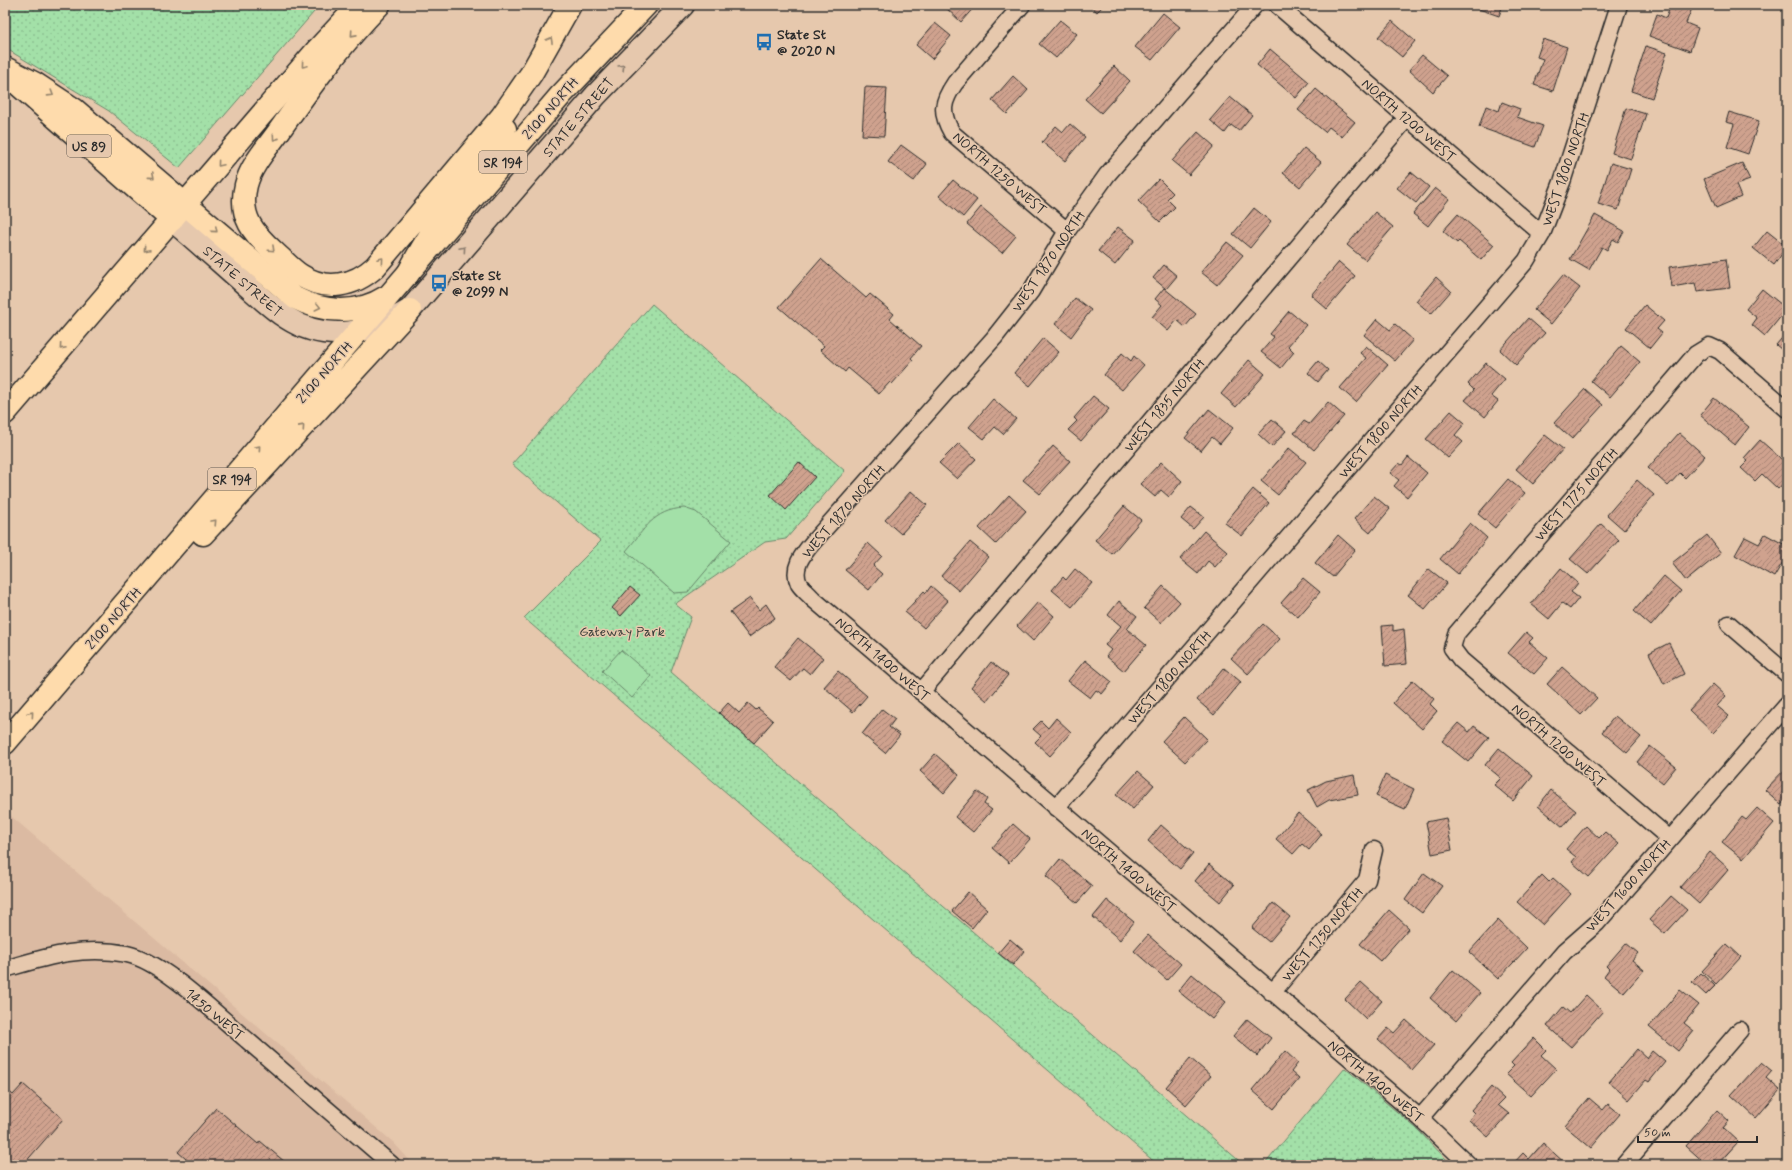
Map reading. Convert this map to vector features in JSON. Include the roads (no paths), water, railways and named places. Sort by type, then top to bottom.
[{"type":"highway","points":[[5,413],[318,49],[358,5]]},
{"type":"highway","points":[[379,5],[324,68],[254,166],[246,184],[244,194],[246,215],[256,235],[299,274],[308,280],[326,285],[347,284],[357,280],[376,267],[502,116],[531,74],[570,5]]},
{"type":"highway","name":"2100 NORTH","points":[[5,743],[561,95],[646,5]]},
{"type":"highway","points":[[5,68],[34,83],[75,110],[179,212],[285,291],[306,304],[318,308],[344,310],[369,305],[392,292]]},
{"type":"highway","name":"US 89","points":[[5,74],[179,212]]},
{"type":"highway","points":[[408,274],[436,224],[486,159],[519,106],[531,74]]},
{"type":"highway","points":[[106,627],[207,530],[410,310]]},
{"type":"main road","name":"STATE STREET","points":[[179,212],[288,319],[312,329],[324,332],[359,332],[383,324],[410,310],[596,95],[683,5]]},
{"type":"street","name":"NORTH 1250 WEST","points":[[1022,5],[955,83],[947,96],[943,108],[945,121],[952,133],[1067,231]]},
{"type":"street","name":"WEST 1870 NORTH","points":[[796,571],[799,561],[810,546],[994,338],[1031,291],[1067,231],[1107,176],[1255,5]]},
{"type":"street","name":"NORTH 1200 WEST","points":[[1277,5],[1542,234]]},
{"type":"street","name":"WEST 1800 NORTH","points":[[1056,808],[1526,261],[1542,234],[1562,182],[1619,5]]},
{"type":"street","name":"WEST 1835 NORTH","points":[[921,692],[1407,118]]},
{"type":"street","name":"WEST 1775 NORTH","points":[[1452,648],[1456,634],[1696,354],[1709,346],[1720,351],[1787,408]]},
{"type":"street","name":"NORTH 1400 WEST","points":[[796,571],[799,584],[813,599],[1420,1118],[1469,1165]]},
{"type":"street","points":[[1729,624],[1787,674]]},
{"type":"street","name":"NORTH 1200 WEST","points":[[1452,648],[1461,660],[1670,839]]},
{"type":"street","name":"WEST 1600 NORTH","points":[[1420,1118],[1564,952],[1597,923],[1787,705]]},
{"type":"street","name":"WEST 1750 NORTH","points":[[1272,993],[1367,880],[1374,850]]},
{"type":"street","name":"1450 WEST","points":[[5,969],[53,956],[96,950],[127,954],[145,960],[189,991],[392,1165]]},
{"type":"street","points":[[1624,1165],[1740,1030]]},
{"type":"place","name":"State St @ 2020 N","points":[[764,42]]},
{"type":"place","name":"State St @ 2099 N","points":[[439,283]]},
{"type":"park label","name":"Gateway Park","points":[[622,631]]}]
